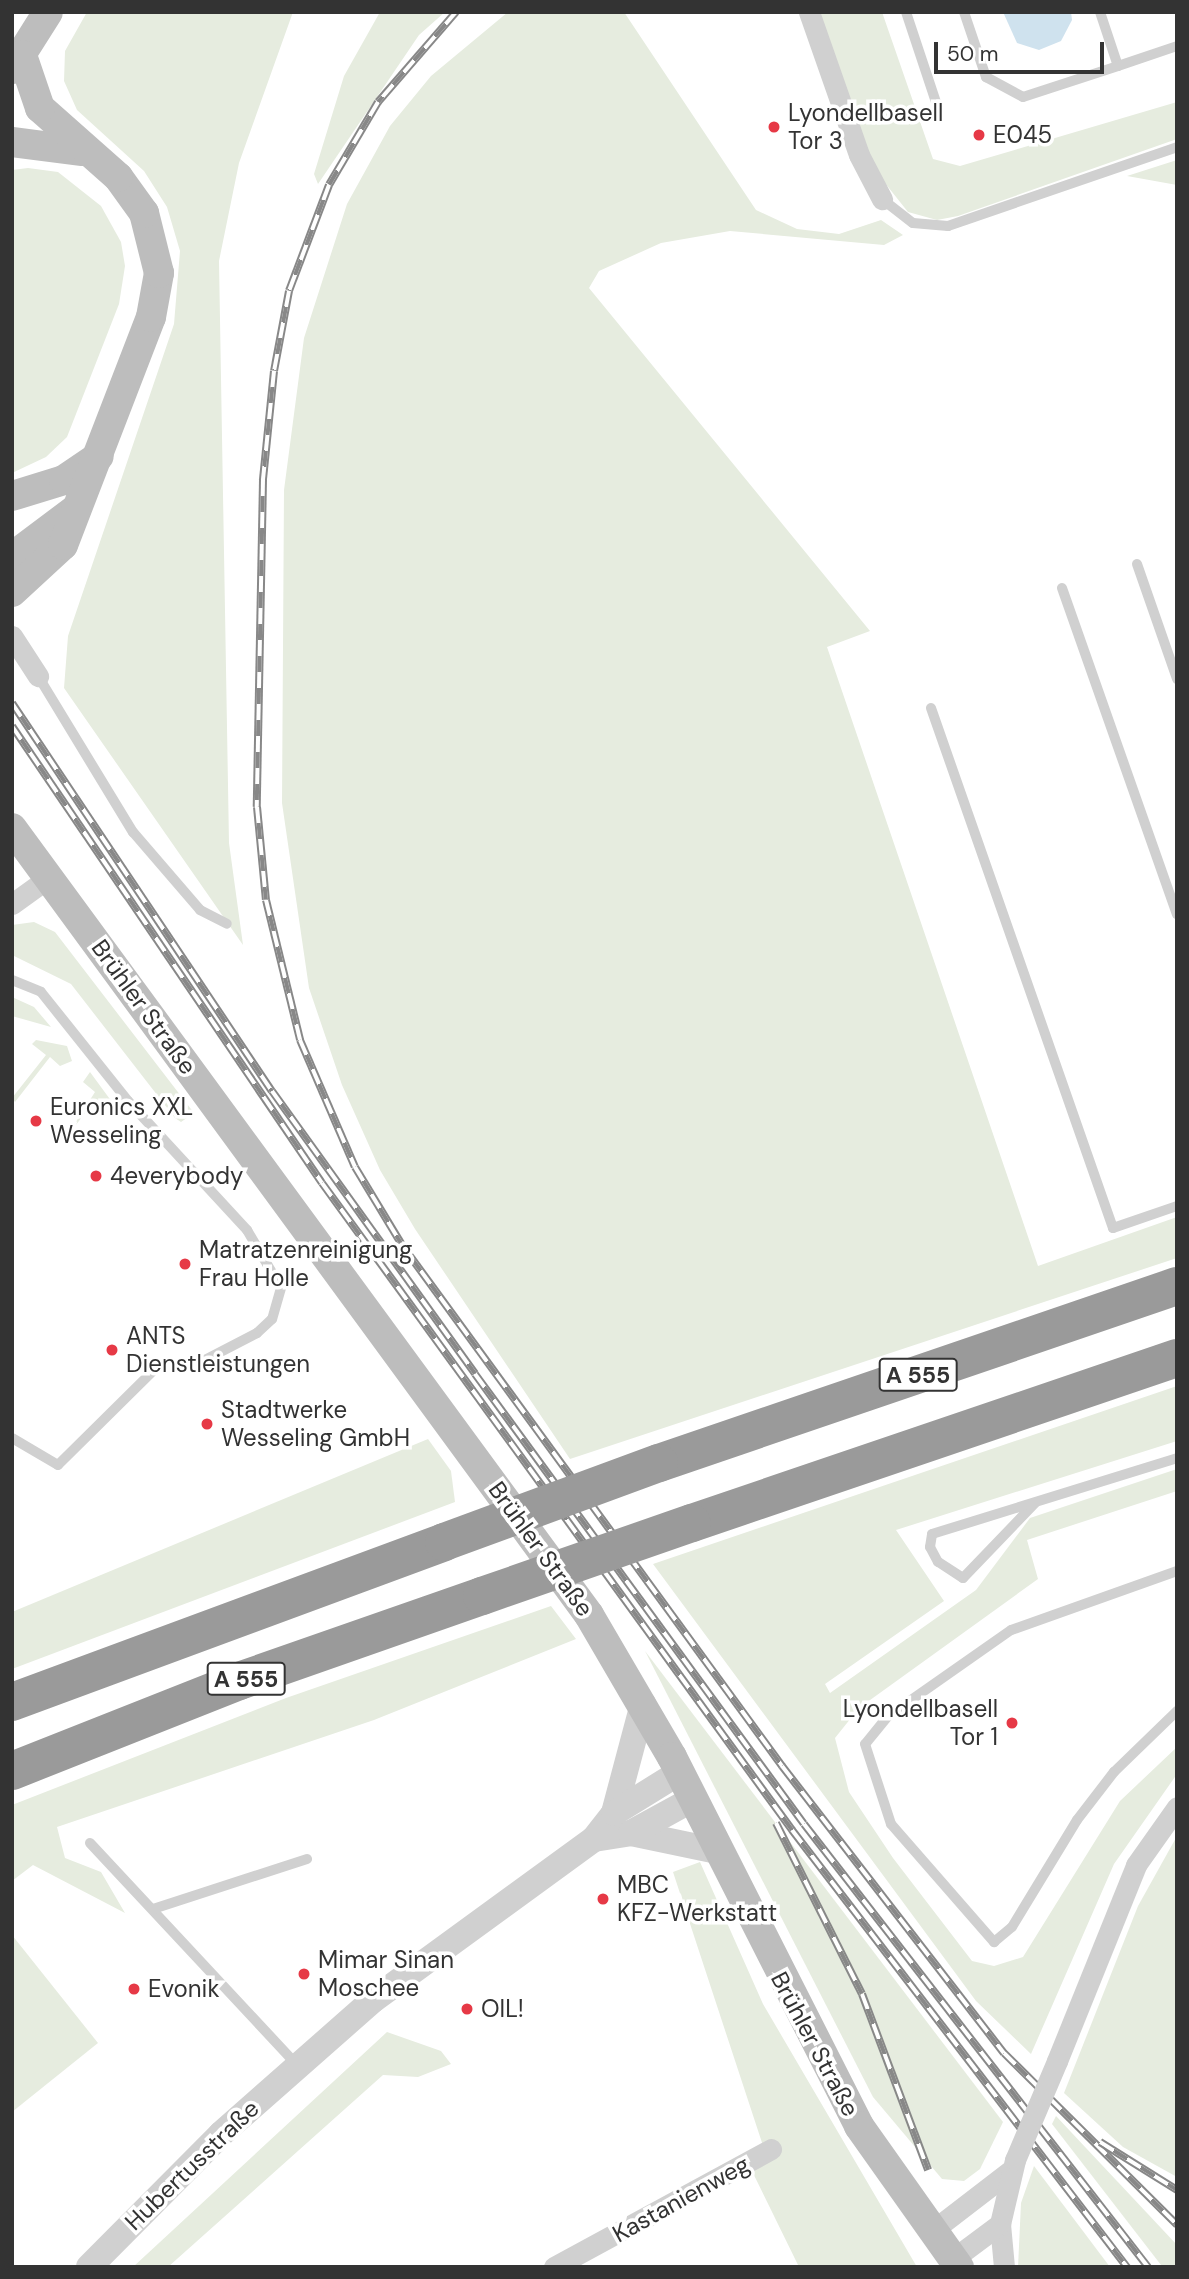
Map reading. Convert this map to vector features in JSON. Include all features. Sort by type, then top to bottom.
[{"type":"highway","name":"A 555","points":[[12,1702],[659,1463],[1177,1286]]},
{"type":"highway","name":"A 555","points":[[12,1771],[239,1681],[692,1522],[1177,1358]]},
{"type":"main road","points":[[12,592],[63,545],[100,456],[151,317],[159,273],[144,213],[118,177],[82,151],[40,108],[17,62],[48,12]]},
{"type":"main road","points":[[12,142],[82,151]]},
{"type":"main road","points":[[12,496],[64,480],[100,456]]},
{"type":"main road","points":[[12,557],[76,509]]},
{"type":"main road","name":"Brühler Straße","points":[[12,828],[589,1615],[680,1772],[717,1851],[859,2126],[956,2263]]},
{"type":"street","points":[[809,12],[859,155],[881,200]]},
{"type":"street","points":[[12,636],[38,676]]},
{"type":"street","points":[[12,904],[48,878]]},
{"type":"street","points":[[614,1813],[643,1704]]},
{"type":"street","name":"Hubertusstraße","points":[[89,2267],[298,2066],[373,2000],[594,1839],[614,1813],[680,1772]]},
{"type":"street","name":"Hubertusstraße","points":[[594,1839],[631,1833],[693,1799]]},
{"type":"street","points":[[1004,2267],[1000,2224],[1012,2166],[1136,1865],[1177,1807]]},
{"type":"street","points":[[631,1833],[717,1851]]},
{"type":"street","name":"Kastanienweg","points":[[554,2267],[771,2149]]},
{"type":"street","points":[[932,2231],[1012,2166]]},
{"type":"street","points":[[956,2263],[1000,2224]]},
{"type":"lane","points":[[906,12],[937,108]]},
{"type":"lane","points":[[964,12],[986,77],[1023,97],[1177,46]]},
{"type":"lane","points":[[1100,12],[1118,65]]},
{"type":"lane","points":[[881,200],[913,223],[948,226],[1177,147]]},
{"type":"lane","points":[[1138,564],[1177,679]]},
{"type":"lane","points":[[1062,588],[1177,914]]},
{"type":"lane","points":[[38,676],[133,832],[200,910],[227,925]]},
{"type":"lane","points":[[931,708],[1113,1228],[1177,1206]]},
{"type":"lane","points":[[12,980],[41,992],[128,1101],[247,1230],[281,1288],[272,1319],[257,1333],[201,1362],[156,1368],[58,1465],[12,1438]]},
{"type":"lane","points":[[1035,1503],[963,1578],[938,1562],[930,1547],[932,1534],[1177,1458]]},
{"type":"lane","points":[[1177,1571],[1011,1630],[888,1716],[866,1744],[891,1824],[994,1942],[1012,1927],[1099,1791],[1177,1711]]},
{"type":"lane","points":[[90,1843],[298,2066]]},
{"type":"lane","points":[[153,1909],[307,1860]]},
{"type":"shaded area","points":[[87,12],[293,12],[239,163],[219,261],[229,843],[243,945],[64,688],[68,636],[174,324],[180,251],[167,207],[144,171],[77,110],[64,81],[65,51]]},
{"type":"shaded area","points":[[380,12],[445,12],[419,35],[318,184],[314,174],[344,76]]},
{"type":"shaded area","points":[[508,12],[624,12],[756,210],[797,229],[839,234],[881,220],[903,235],[884,245],[730,231],[661,243],[599,271],[589,288],[870,631],[827,647],[1038,1266],[1177,1217],[1177,1258],[570,1459],[415,1229],[380,1170],[342,1085],[309,988],[282,803],[284,490],[304,338],[347,204],[390,126],[431,76]]},
{"type":"shaded area","points":[[817,12],[882,12],[933,159],[960,166],[1177,102],[1177,139],[958,216],[937,220],[908,212],[873,168]]},
{"type":"shaded area","points":[[1177,160],[1177,185],[1127,176]]},
{"type":"shaded area","points":[[28,168],[58,172],[101,206],[121,242],[125,266],[119,304],[67,437],[46,457],[12,473],[12,170]]},
{"type":"shaded area","points":[[34,922],[55,932],[194,1113],[181,1122],[175,1118],[71,984],[12,955],[12,925]]},
{"type":"shaded area","points":[[12,997],[34,1007],[51,1027],[12,1016]]},
{"type":"shaded area","points":[[36,1040],[67,1046],[72,1061],[60,1066],[50,1057],[15,1102],[12,1098],[46,1055],[32,1044]]},
{"type":"shaded area","points":[[90,1072],[112,1102],[107,1109],[96,1099],[65,1139],[95,1092],[83,1082]]},
{"type":"shaded area","points":[[1177,1386],[1177,1441],[896,1530],[944,1601],[825,1684],[830,1693],[976,1590],[1030,1518],[1177,1469],[1177,1491],[1027,1540],[1038,1579],[859,1708],[835,1738],[849,1792],[893,1858],[972,1961],[994,1966],[1023,1957],[1120,1801],[1177,1747],[1177,1774],[1114,1864],[1031,2054],[976,2001],[653,1564]]},
{"type":"shaded area","points":[[428,1439],[451,1471],[455,1502],[12,1669],[12,1612]]},
{"type":"shaded area","points":[[551,1606],[576,1639],[374,1720],[57,1827],[65,1858],[101,1872],[125,1913],[33,1865],[12,1881],[12,1805],[286,1698]]},
{"type":"shaded area","points":[[645,1651],[1003,2122],[980,2169],[964,2181],[942,2179],[873,2097]]},
{"type":"shaded area","points":[[1177,1836],[1177,2177],[1123,2147],[1064,2093],[1138,1906]]},
{"type":"shaded area","points":[[700,1862],[763,2004],[917,2267],[799,2267],[750,2167],[767,2158],[673,1872]]},
{"type":"shaded area","points":[[12,1935],[98,2043],[12,2112]]},
{"type":"shaded area","points":[[387,2032],[441,2051],[451,2064],[418,2077],[383,2075],[168,2267],[133,2267]]},
{"type":"shaded area","points":[[1056,2116],[1177,2245],[1177,2267],[1161,2265],[1052,2124]]},
{"type":"shaded area","points":[[1034,2166],[1110,2267],[1018,2267],[1021,2203]]},
{"type":"water","points":[[1003,12],[1071,12],[1072,20],[1061,41],[1039,50],[1017,43]]},
{"type":"railway","points":[[456,12],[378,102],[329,185],[289,291],[274,371],[263,480],[257,807],[266,900],[300,1040],[355,1167],[402,1245],[782,1766],[1004,2053],[1177,2225]]},
{"type":"railway","points":[[12,703],[272,1091],[475,1374],[804,1824],[1148,2267]]},
{"type":"railway","points":[[12,726],[322,1183],[792,1830],[1127,2267]]},
{"type":"railway","points":[[776,1823],[862,1994],[928,2170]]},
{"type":"railway","points":[[1100,2142],[1177,2190]]},
{"type":"place","name":"Lyondellbasell Tor 3","points":[[774,127]]},
{"type":"place","name":"E045","points":[[979,135]]},
{"type":"place","name":"Euronics XXL Wesseling","points":[[36,1121]]},
{"type":"place","name":"4everybody","points":[[96,1176]]},
{"type":"place","name":"Matratzenreinigung Frau Holle","points":[[185,1264]]},
{"type":"place","name":"ANTS Dienstleistungen","points":[[112,1350]]},
{"type":"place","name":"Stadtwerke Wesseling GmbH","points":[[207,1424]]},
{"type":"place","name":"Lyondellbasell Tor 1","points":[[1012,1723]]},
{"type":"place","name":"MBC KFZ-Werkstatt","points":[[603,1899]]},
{"type":"place","name":"Mimar Sinan Moschee","points":[[304,1974]]},
{"type":"place","name":"Evonik","points":[[134,1989]]},
{"type":"place","name":"OIL!","points":[[467,2009]]}]
